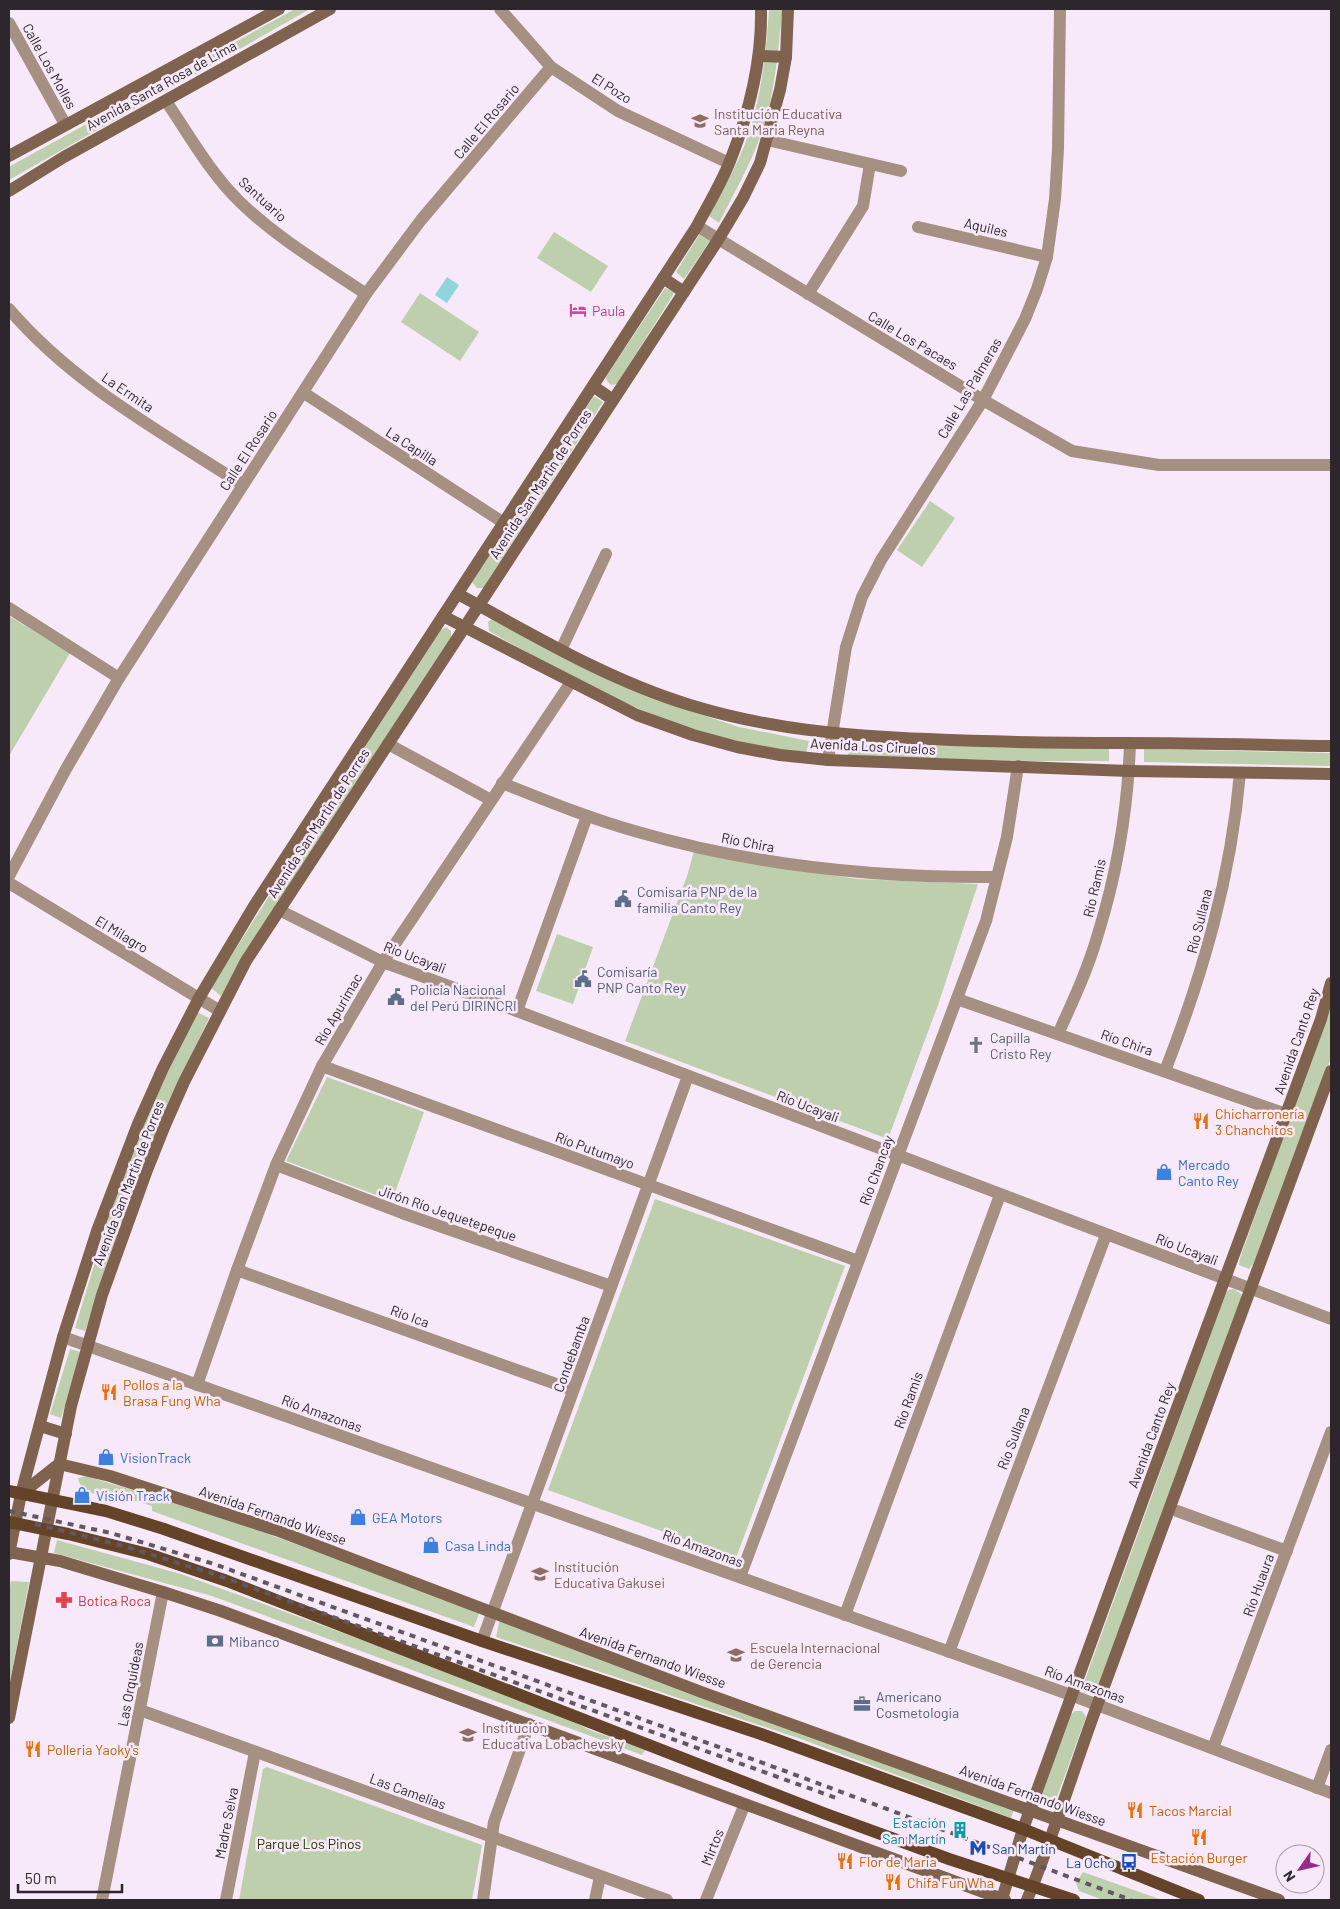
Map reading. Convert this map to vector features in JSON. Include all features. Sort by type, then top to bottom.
[{"type":"main road","name":"Avenida Santa Rosa de Lima","points":[[9,156],[279,9]]},
{"type":"main road","name":"Avenida Santa Rosa de Lima","points":[[9,191],[64,157],[330,9]]},
{"type":"main road","name":"Avenida San Martín de Porres","points":[[9,1553],[15,1493],[40,1426],[63,1337],[97,1231],[138,1124],[163,1068],[199,998],[254,906],[697,226],[729,163],[741,130],[759,56],[761,9]]},
{"type":"main road","name":"Avenida San Martín de Porres","points":[[9,1718],[71,1406],[102,1295],[147,1170],[184,1082],[246,962],[718,240],[748,190],[760,163],[767,140],[786,57],[788,9]]},
{"type":"main road","points":[[759,56],[786,57]]},
{"type":"main road","points":[[663,278],[684,292]]},
{"type":"main road","points":[[593,386],[613,400]]},
{"type":"main road","name":"Avenida Los Ciruelos","points":[[458,594],[561,650],[626,681],[690,705],[739,718],[858,736],[1020,743],[1331,746]]},
{"type":"main road","name":"Avenida Los Ciruelos","points":[[443,616],[637,715],[693,735],[737,747],[828,760],[1129,771],[1331,774]]},
{"type":"main road","name":"Avenida Canto Rey","points":[[1004,1900],[1023,1829],[1286,1114],[1331,983]]},
{"type":"main road","points":[[1027,1900],[1051,1840],[1056,1820],[1097,1704],[1249,1289],[1331,1072]]},
{"type":"main road","points":[[40,1426],[66,1434]]},
{"type":"main road","points":[[15,1493],[59,1464]]},
{"type":"main road","name":"Avenida Fernando Wiesse","points":[[59,1464],[110,1476],[276,1530],[704,1693],[1279,1900]]},
{"type":"main road","points":[[15,1493],[106,1511],[164,1529],[482,1641],[761,1734],[1023,1829],[1199,1900]]},
{"type":"main road","points":[[12,1523],[46,1529],[148,1554],[227,1581],[932,1853],[1074,1900]]},
{"type":"main road","points":[[9,1553],[60,1562],[221,1611],[529,1724],[744,1806],[1004,1900]]},
{"type":"street","name":"El Pozo","points":[[500,9],[551,68],[618,112],[729,163]]},
{"type":"street","name":"Calle Las Palmeras","points":[[828,760],[846,647],[862,598],[881,560],[983,400],[1025,319],[1037,289],[1046,257],[1055,199],[1058,150],[1060,9]]},
{"type":"street","name":"Calle Los Molles","points":[[9,23],[65,124]]},
{"type":"street","name":"Calle El Rosario","points":[[9,876],[66,770],[120,678],[366,294],[421,220],[551,68]]},
{"type":"street","name":"Santuario","points":[[166,100],[212,170],[239,201],[268,226],[366,294]]},
{"type":"street","points":[[767,140],[901,171]]},
{"type":"street","points":[[808,294],[863,206],[870,164]]},
{"type":"street","name":"Calle Los Pacaes","points":[[697,226],[983,400],[1072,451],[1159,465],[1331,465]]},
{"type":"street","name":"Aquiles","points":[[918,226],[1046,257]]},
{"type":"street","name":"La Ermita","points":[[9,308],[37,341],[88,383],[243,485]]},
{"type":"street","name":"La Capilla","points":[[304,393],[504,523]]},
{"type":"street","points":[[561,650],[606,554]]},
{"type":"street","points":[[9,608],[120,678]]},
{"type":"street","name":"Río Apurimac","points":[[197,1385],[276,1165],[322,1066],[382,962],[571,682]]},
{"type":"street","name":"Río Ramis","points":[[1058,1034],[1098,935],[1112,885],[1127,793],[1130,743]]},
{"type":"street","points":[[388,744],[491,800]]},
{"type":"street","name":"Río Chancay","points":[[740,1578],[986,921],[1007,837],[1018,766]]},
{"type":"street","name":"Río Sullana","points":[[1166,1072],[1202,969],[1220,902],[1240,772]]},
{"type":"street","name":"Río Chira","points":[[502,783],[587,816],[688,845],[790,865],[893,876],[997,877]]},
{"type":"street","points":[[517,1011],[587,816]]},
{"type":"street","name":"El Milagro","points":[[9,883],[220,1010]]},
{"type":"street","name":"Río Ucayali","points":[[279,910],[382,962],[517,1011],[1331,1319]]},
{"type":"street","name":"Río Chira","points":[[957,998],[1286,1114]]},
{"type":"street","name":"Río Putumayo","points":[[322,1066],[858,1261]]},
{"type":"street","name":"Condebamba","points":[[482,1641],[688,1076]]},
{"type":"street","name":"Jirón Río Jequetepeque","points":[[276,1165],[402,1213],[612,1286]]},
{"type":"street","name":"Río Ramis","points":[[845,1615],[1000,1195]]},
{"type":"street","name":"Río Sullana","points":[[949,1652],[1106,1235]]},
{"type":"street","name":"Río Ica","points":[[237,1270],[573,1390]]},
{"type":"street","name":"Río Amazonas","points":[[63,1337],[1097,1704],[1331,1793]]},
{"type":"street","name":"Río Huaura","points":[[1214,1748],[1331,1432]]},
{"type":"street","points":[[1177,1511],[1287,1550]]},
{"type":"street","name":"Las Orquideas","points":[[102,1900],[163,1592]]},
{"type":"street","name":"Las Camelias","points":[[140,1710],[667,1900]]},
{"type":"street","points":[[483,1900],[494,1822],[529,1724]]},
{"type":"street","points":[[1317,1788],[1331,1750]]},
{"type":"street","name":"Madre Selva","points":[[226,1900],[255,1752]]},
{"type":"street","name":"Mirtos","points":[[706,1900],[744,1806]]},
{"type":"street","points":[[595,1900],[600,1877]]},
{"type":"green space","points":[[295,9],[310,9],[9,180],[9,167],[14,164]]},
{"type":"green space","points":[[769,9],[782,9],[782,15],[776,70],[768,112],[760,138],[744,175],[719,223],[709,216],[737,163],[751,128],[762,78]]},
{"type":"green space","points":[[554,232],[608,266],[591,292],[537,258]]},
{"type":"green space","points":[[699,235],[710,241],[684,279],[676,272]]},
{"type":"green space","points":[[665,288],[674,292],[673,295],[617,384],[611,385],[606,377]]},
{"type":"green space","points":[[420,293],[479,332],[460,361],[401,322]]},
{"type":"green space","points":[[594,396],[603,402],[483,588],[477,588],[472,582]]},
{"type":"green space","points":[[930,501],[955,518],[922,567],[897,550]]},
{"type":"green space","points":[[9,616],[70,653],[9,756]]},
{"type":"green space","points":[[492,619],[690,711],[739,727],[809,741],[806,754],[759,746],[713,735],[684,726],[626,703],[570,676],[489,631],[488,622]]},
{"type":"green space","points":[[446,627],[451,631],[451,637],[267,919],[221,996],[211,988],[312,828],[441,630]]},
{"type":"green space","points":[[849,745],[1109,748],[1109,761],[1029,761],[848,756]]},
{"type":"green space","points":[[1144,749],[1331,753],[1331,766],[1144,762]]},
{"type":"green space","points":[[694,851],[858,879],[978,884],[938,1005],[888,1139],[625,1041],[687,876]]},
{"type":"green space","points":[[557,934],[593,947],[573,1004],[536,991]]},
{"type":"green space","points":[[1331,1004],[1331,1058],[1253,1264],[1249,1269],[1239,1265],[1240,1258]]},
{"type":"green space","points":[[197,1012],[209,1018],[165,1112],[112,1251],[85,1331],[75,1328],[127,1166],[158,1093]]},
{"type":"green space","points":[[327,1077],[424,1112],[392,1201],[286,1161]]},
{"type":"green space","points":[[655,1199],[845,1266],[736,1558],[548,1490]]},
{"type":"green space","points":[[1234,1289],[1241,1294],[1242,1299],[1096,1692],[1090,1694],[1083,1692],[1082,1688],[1225,1294],[1228,1290]]},
{"type":"green space","points":[[70,1349],[81,1352],[61,1418],[50,1414]]},
{"type":"green space","points":[[86,1476],[221,1517],[480,1611],[474,1627],[152,1511],[152,1506],[106,1492],[104,1497],[91,1493],[84,1489],[79,1482],[78,1478]]},
{"type":"green space","points":[[57,1540],[181,1574],[532,1702],[592,1731],[646,1749],[642,1755],[212,1596],[54,1553]]},
{"type":"green space","points":[[11,1581],[29,1582],[9,1687],[9,1592]]},
{"type":"green space","points":[[500,1618],[1015,1807],[1011,1818],[801,1739],[496,1637]]},
{"type":"green space","points":[[1075,1711],[1082,1711],[1086,1717],[1057,1797],[1054,1801],[1047,1802],[1042,1798],[1042,1792],[1069,1716]]},
{"type":"green space","name":"Parque Los Pinos","points":[[267,1767],[482,1845],[472,1900],[239,1900],[263,1769]]},
{"type":"green space","points":[[1083,1872],[1162,1900],[1103,1900],[1079,1891],[1076,1883]]},
{"type":"water","points":[[447,277],[459,285],[447,303],[435,295]]},
{"type":"railway","points":[[9,1511],[111,1533],[214,1564],[785,1771],[1131,1900]]},
{"type":"railway","points":[[35,1524],[120,1545],[211,1573],[839,1799]]},
{"type":"place","name":"Institución Educativa Santa Maria Reyna","points":[[700,121]]},
{"type":"place","name":"Paula","points":[[578,310]]},
{"type":"place","name":"Comisaría PNP de la familia Canto Rey","points":[[623,899]]},
{"type":"place","name":"Comisaría PNP Canto Rey","points":[[583,979]]},
{"type":"place","name":"Policía Nacional del Perú DIRINCRI","points":[[396,997]]},
{"type":"place","name":"Capilla Cristo Rey","points":[[976,1045]]},
{"type":"place","name":"Chicharronería 3 Chanchitos","points":[[1201,1121]]},
{"type":"place","name":"Mercado Canto Rey","points":[[1164,1172]]},
{"type":"place","name":"Pollos a la Brasa Fung Wha","points":[[109,1392]]},
{"type":"place","name":"VisionTrack","points":[[106,1457]]},
{"type":"place","name":"Visión Track","points":[[82,1495]]},
{"type":"place","name":"GEA Motors","points":[[358,1517]]},
{"type":"place","name":"Casa Linda","points":[[431,1545]]},
{"type":"place","name":"Institución Educativa Gakusei","points":[[540,1574]]},
{"type":"place","name":"Botica Roca","points":[[64,1600]]},
{"type":"place","name":"Mibanco","points":[[215,1641]]},
{"type":"place","name":"Escuela Internacional de Gerencia","points":[[736,1655]]},
{"type":"place","name":"Americano Cosmetologia","points":[[862,1704]]},
{"type":"place","name":"Institución Educativa Lobachevsky","points":[[468,1735]]},
{"type":"place","name":"Polleria Yaoky's","points":[[33,1749]]},
{"type":"place","name":"Tacos Marcial","points":[[1135,1810]]},
{"type":"place","name":"Estación San Martín","points":[[960,1830]]},
{"type":"place","name":"Estación Burger","points":[[1199,1837]]},
{"type":"place","name":"San Martín","points":[[978,1848]]},
{"type":"place","name":"Flor de Maria","points":[[845,1861]]},
{"type":"place","name":"La Ocho","points":[[1129,1862]]},
{"type":"place","name":"Chifa Fun Wha","points":[[893,1882]]}]
